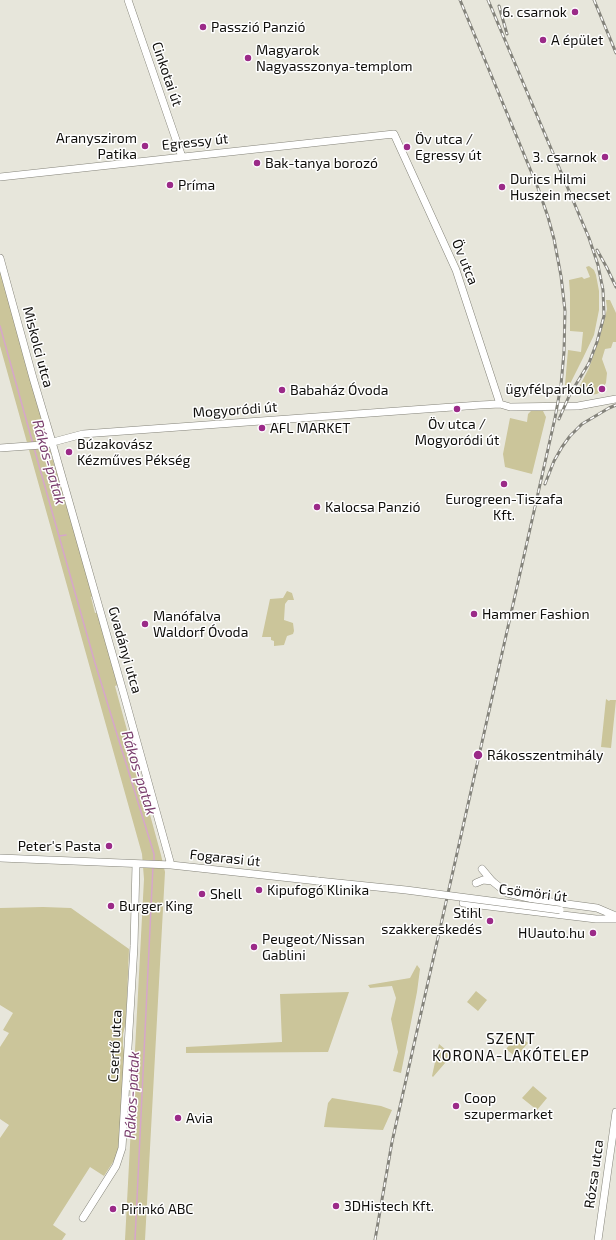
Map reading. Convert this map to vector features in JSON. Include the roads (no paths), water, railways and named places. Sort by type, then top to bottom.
[{"type":"street","name":"Cinkotai út","points":[[128,0],[182,157]]},
{"type":"street","name":"Egressy út","points":[[0,178],[394,134]]},
{"type":"street","name":"Öv utca","points":[[394,134],[456,270],[500,404]]},
{"type":"street","name":"Miskolci utca","points":[[0,258],[52,442]]},
{"type":"street","name":"Mogyoródi út","points":[[0,448],[42,445],[83,434],[500,404],[510,407],[578,406],[616,399]]},
{"type":"street","name":"Gvadányi utca","points":[[52,442],[171,865]]},
{"type":"street","points":[[157,864],[162,859],[167,847]]},
{"type":"street","name":"Fogarasi út","points":[[0,858],[171,865],[447,896]]},
{"type":"street","name":"Csertő utca","points":[[83,1218],[116,1166],[122,1153],[134,946],[136,864]]},
{"type":"street","points":[[482,869],[492,881],[507,893],[537,900],[597,908],[616,918]]},
{"type":"street","points":[[476,883],[483,880],[492,881]]},
{"type":"street","name":"Csömöri út","points":[[447,896],[616,918]]},
{"type":"street","points":[[463,904],[596,919],[616,918]]},
{"type":"street","name":"Rózsa utca","points":[[598,1240],[616,1112]]},
{"type":"waterway","name":"Rákos-patak","points":[[0,326],[33,444]]},
{"type":"waterway","name":"Rákos-patak","points":[[34,448],[95,663],[154,854],[154,863]]},
{"type":"waterway","name":"Rákos-patak","points":[[59,536],[66,535]]},
{"type":"waterway","name":"Rákos-patak","points":[[135,1240],[153,866]]},
{"type":"railway","points":[[375,1240],[392,1142],[555,418],[561,385],[564,352],[565,311],[561,276],[548,217],[538,188],[460,0]]},
{"type":"railway","points":[[488,0],[589,238],[598,265],[603,290],[604,316],[597,342],[589,363],[570,394],[559,419]]},
{"type":"railway","points":[[594,0],[616,53]]},
{"type":"railway","points":[[499,6],[507,34]]},
{"type":"railway","points":[[597,250],[616,287]]},
{"type":"railway","points":[[545,484],[554,461],[570,436],[582,424],[616,405]]},
{"type":"place","name":"6. csarnok","points":[[575,12]]},
{"type":"place","name":"Passzió Panzió","points":[[203,27]]},
{"type":"place","name":"A épület","points":[[543,40]]},
{"type":"place","name":"Magyarok Nagyasszonya-templom","points":[[248,58]]},
{"type":"place","name":"Aranyszirom Patika","points":[[145,146]]},
{"type":"place","name":"Öv utca / Egressy út","points":[[407,147]]},
{"type":"place","name":"3. csarnok","points":[[605,157]]},
{"type":"place","name":"Bak-tanya borozó","points":[[257,163]]},
{"type":"place","name":"Príma","points":[[170,185]]},
{"type":"place","name":"Durics Hilmi Huszein mecset","points":[[502,187]]},
{"type":"place","name":"ügyfélparkoló","points":[[602,389]]},
{"type":"place","name":"Babaház Óvoda","points":[[282,390]]},
{"type":"place","name":"Öv utca / Mogyoródi út","points":[[457,409]]},
{"type":"place","name":"AFL MARKET","points":[[262,428]]},
{"type":"place","name":"Búzakovász Kézműves Pékség","points":[[69,452]]},
{"type":"place","name":"Eurogreen-Tiszafa Kft.","points":[[504,484]]},
{"type":"place","name":"Kalocsa Panzió","points":[[317,507]]},
{"type":"place","name":"Hammer Fashion","points":[[474,614]]},
{"type":"place","name":"Manófalva Waldorf Óvoda","points":[[145,624]]},
{"type":"place","name":"Rákosszentmihály","points":[[478,755]]},
{"type":"place","name":"Peter's Pasta","points":[[109,846]]},
{"type":"place","name":"Kipufogó Klinika","points":[[259,890]]},
{"type":"place","name":"Shell","points":[[202,894]]},
{"type":"place","name":"Burger King","points":[[111,906]]},
{"type":"place","name":"Stihl szakkereskedés","points":[[490,921]]},
{"type":"place","name":"HUauto.hu","points":[[593,933]]},
{"type":"place","name":"Peugeot/Nissan Gablini","points":[[254,947]]},
{"type":"place","name":"Coop szupermarket","points":[[456,1106]]},
{"type":"place","name":"Avia","points":[[178,1118]]},
{"type":"place","name":"3DHistech Kft.","points":[[336,1206]]},
{"type":"place","name":"Pirinkó ABC","points":[[113,1209]]},
{"type":"district","name":"SZENT KORONA-LAKÓTELEP","points":[[511,1048]]}]
